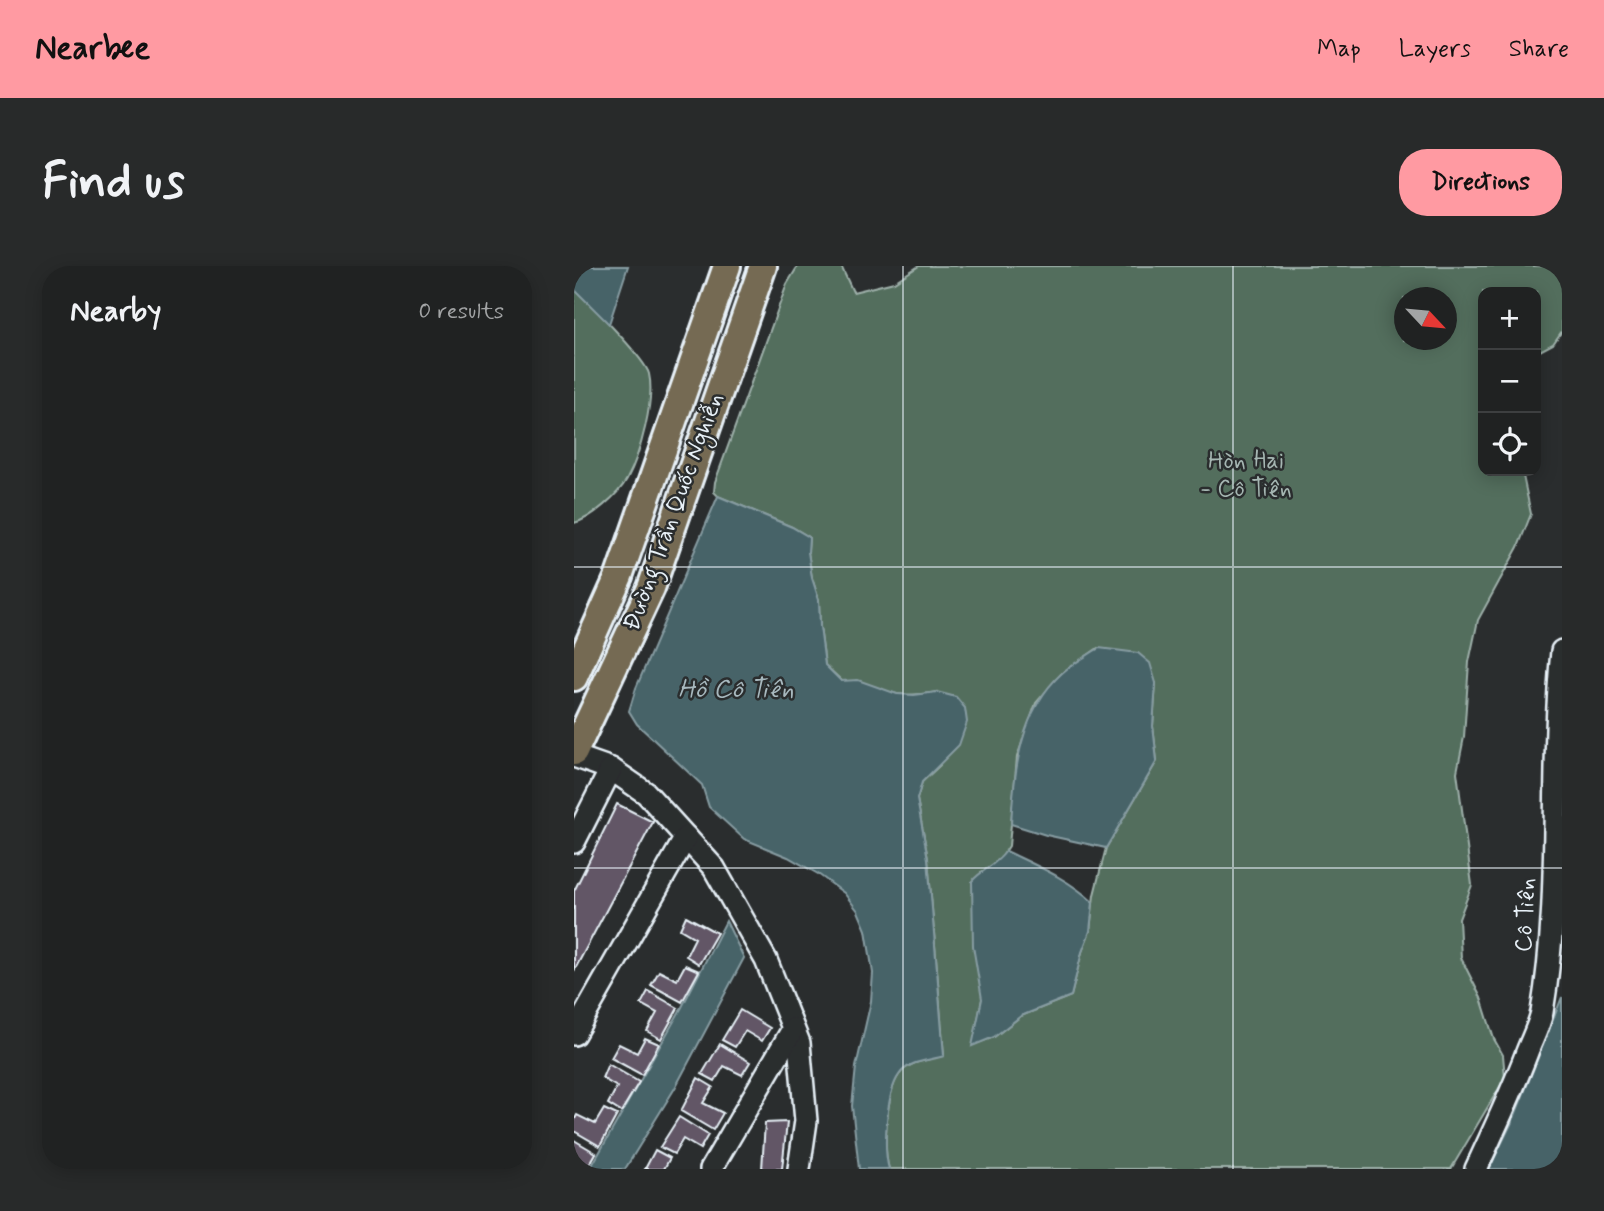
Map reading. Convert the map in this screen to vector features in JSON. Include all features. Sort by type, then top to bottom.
[{"type":"main road","name":"Đường Trần Quốc Nghiễn","points":[[574,677],[619,576],[727,266]]},
{"type":"main road","name":"Đường Trần Quốc Nghiễn","points":[[574,754],[650,588],[763,266]]},
{"type":"street","name":"Cô Tiên","points":[[1476,1169],[1528,1050],[1541,1016],[1548,985],[1554,916],[1556,747],[1562,650]]},
{"type":"street","points":[[574,754],[611,769],[646,793],[714,869],[766,960],[799,1043],[806,1121],[799,1169]]},
{"type":"street","points":[[574,842],[611,769]]},
{"type":"street","points":[[574,1034],[685,837]]},
{"type":"street","points":[[711,1169],[793,1029]]},
{"type":"green space","name":"Hòn Hai - Cô Tiên","points":[[798,266],[841,266],[853,292],[894,282],[919,266],[1562,266],[1562,331],[1553,344],[1541,350],[1541,287],[1478,287],[1478,476],[1523,476],[1531,514],[1518,547],[1478,620],[1469,662],[1464,737],[1457,772],[1472,885],[1459,919],[1461,958],[1481,998],[1494,1039],[1503,1055],[1505,1078],[1451,1169],[889,1169],[886,1148],[887,1121],[895,1083],[908,1066],[944,1055],[928,859],[917,799],[922,782],[940,765],[937,692],[902,695],[864,683],[842,681],[825,665],[819,600],[808,552],[809,537],[792,527],[718,496],[714,492],[715,482],[787,284]],"holes":[[[1098,648],[1156,683],[1153,726],[1157,761],[1106,848],[1094,895],[1090,931],[1071,996],[1021,1016],[994,1037],[973,1045],[982,999],[981,872],[997,864],[1009,846],[1017,757],[1036,703],[1061,674]]]},
{"type":"green space","points":[[574,289],[638,356],[649,374],[650,398],[637,456],[627,479],[604,505],[574,523]]},
{"type":"water","points":[[574,266],[628,266],[609,324],[574,289]]},
{"type":"water","name":"Hồ Cô Tiên","points":[[718,496],[792,527],[809,537],[808,552],[819,600],[825,665],[841,681],[858,680],[897,694],[937,692],[956,697],[965,708],[967,722],[959,745],[922,782],[917,799],[928,859],[944,1056],[908,1066],[895,1083],[887,1121],[886,1148],[889,1169],[859,1169],[852,1106],[856,1067],[871,1001],[873,973],[866,930],[858,911],[844,893],[818,874],[788,857],[744,839],[709,807],[702,785],[637,724],[629,711],[636,688]]},
{"type":"water","points":[[1099,648],[1138,653],[1150,663],[1156,683],[1153,726],[1157,761],[1106,848],[1011,824],[1017,763],[1028,723],[1037,705],[1062,673]]},
{"type":"water","points":[[1006,851],[1062,879],[1093,902],[1090,931],[1071,996],[1021,1016],[994,1037],[972,1046],[982,999],[973,946],[972,881]]},
{"type":"water","points":[[726,921],[744,958],[675,1088],[625,1169],[590,1169],[682,1007]]},
{"type":"water","points":[[1562,997],[1562,1169],[1489,1169],[1514,1118]]},
{"type":"building","points":[[617,804],[653,822],[574,971],[574,891]]},
{"type":"building","points":[[686,916],[717,933],[699,964],[686,956],[695,938],[680,929]]},
{"type":"building","points":[[685,965],[699,971],[682,1002],[651,985],[659,971],[677,980]]},
{"type":"building","points":[[648,991],[678,1008],[661,1039],[647,1031],[657,1013],[641,1004]]},
{"type":"building","points":[[740,1010],[770,1028],[762,1041],[745,1031],[735,1047],[722,1040]]},
{"type":"building","points":[[645,1038],[659,1044],[642,1075],[611,1058],[619,1044],[637,1053]]},
{"type":"building","points":[[720,1044],[750,1062],[742,1075],[724,1066],[715,1081],[702,1074]]},
{"type":"building","points":[[608,1064],[639,1082],[621,1112],[608,1104],[617,1087],[602,1078]]},
{"type":"building","points":[[698,1078],[713,1087],[703,1103],[723,1113],[713,1130],[681,1111]]},
{"type":"building","points":[[604,1109],[617,1115],[600,1146],[574,1131],[574,1121],[577,1115],[595,1124]]},
{"type":"building","points":[[679,1117],[708,1135],[700,1149],[683,1139],[674,1154],[660,1147]]},
{"type":"building","points":[[787,1122],[782,1169],[762,1169],[765,1123]]},
{"type":"building","points":[[574,1140],[596,1153],[587,1169],[574,1169]]},
{"type":"building","points":[[655,1150],[670,1158],[664,1169],[645,1169]]}]
